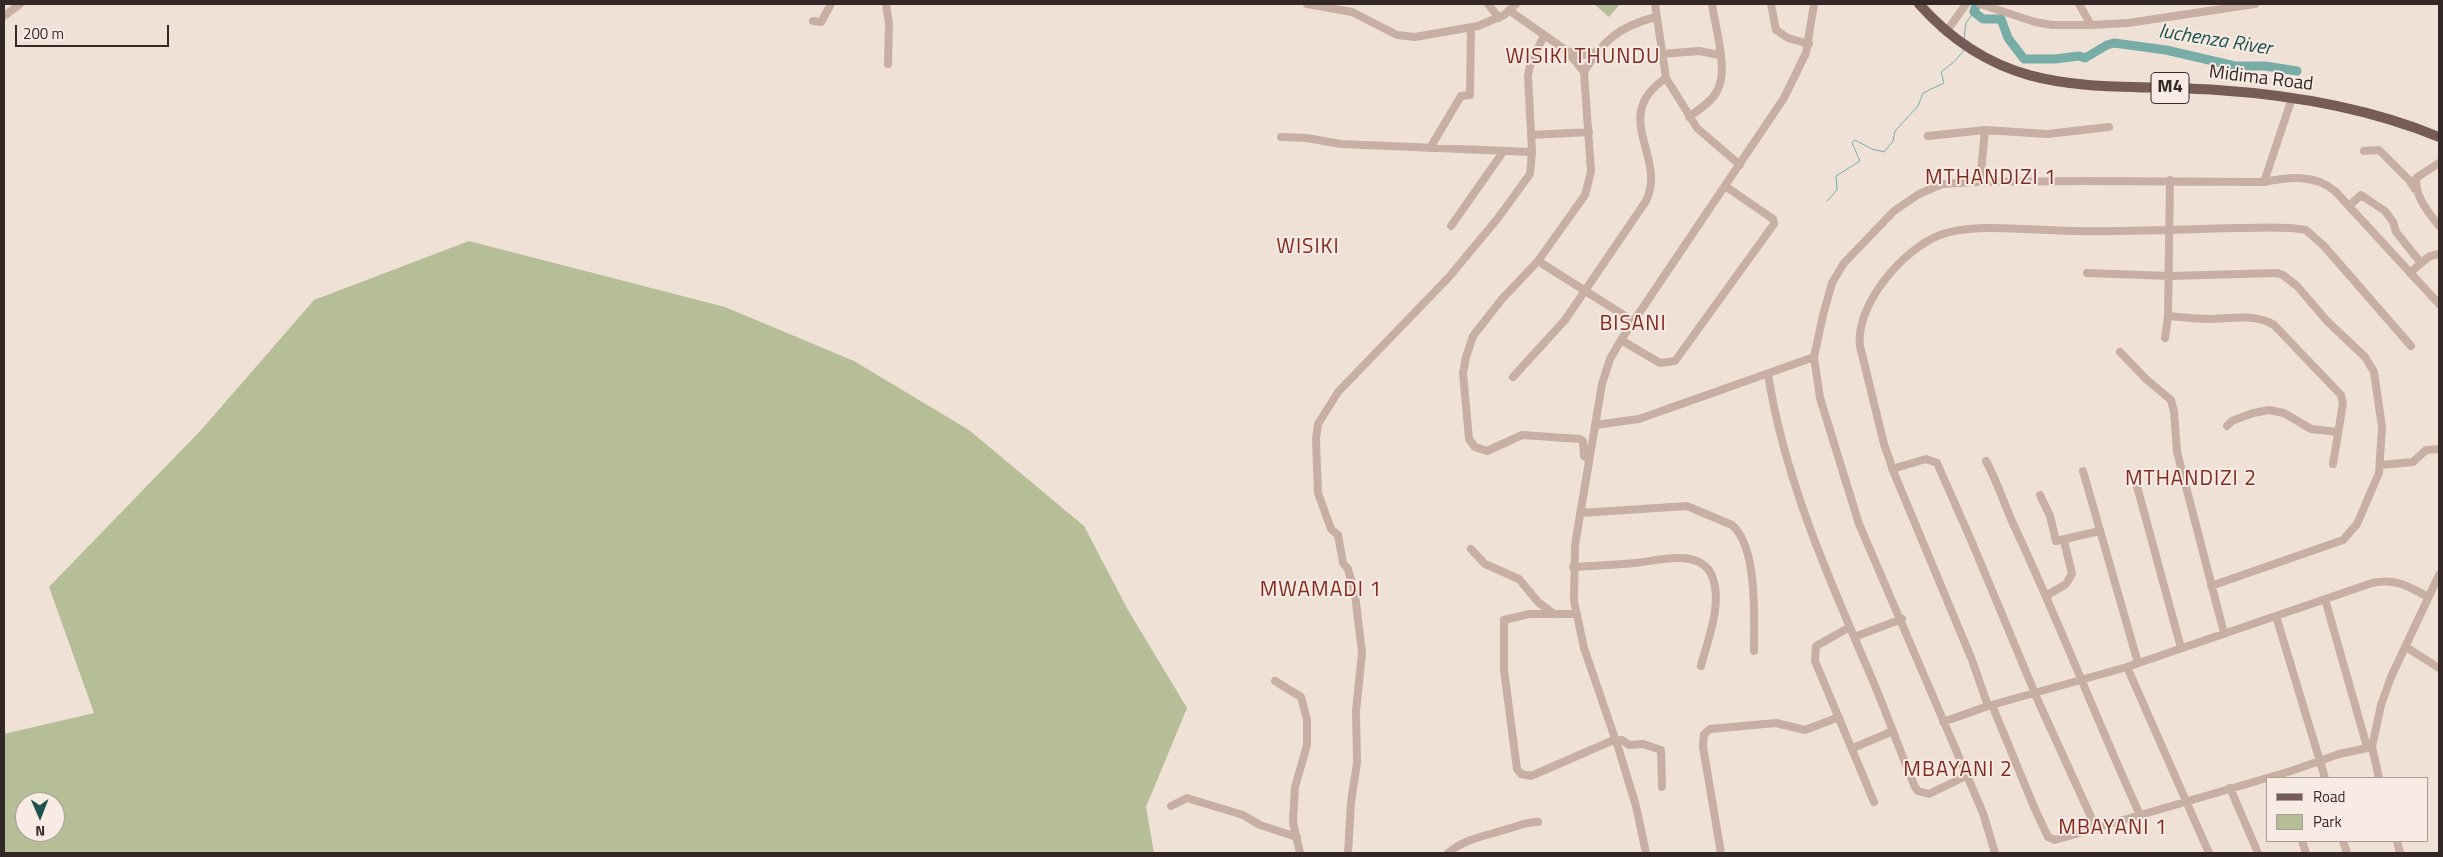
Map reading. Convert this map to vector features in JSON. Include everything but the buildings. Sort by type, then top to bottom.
[{"type":"main road","name":"Midima Road","points":[[1919,4],[1946,32],[1990,60],[2033,77],[2073,85],[2218,90],[2292,98],[2371,114],[2439,137]]},
{"type":"street","points":[[4,16],[20,4]]},
{"type":"street","points":[[813,21],[821,22],[831,4]]},
{"type":"street","points":[[886,4],[889,24],[888,64]]},
{"type":"street","points":[[1307,4],[1352,12],[1397,35],[1408,37],[1471,28],[1499,18],[1510,11],[1516,4]]},
{"type":"street","points":[[1488,4],[1499,18]]},
{"type":"street","points":[[1655,4],[1666,78],[1689,117],[1707,138],[1740,165]]},
{"type":"street","points":[[1689,117],[1717,92],[1721,77],[1720,55],[1712,4]]},
{"type":"street","points":[[1771,4],[1776,30],[1788,38],[1809,44]]},
{"type":"street","points":[[1646,853],[1636,806],[1616,740],[1584,648],[1575,614],[1574,567],[1580,513],[1605,374],[1621,340],[1633,321],[1726,186],[1793,84],[1809,44],[1814,4]]},
{"type":"street","points":[[1946,32],[1966,4]]},
{"type":"street","points":[[1980,4],[2035,22],[2052,25],[2128,23],[2255,4]]},
{"type":"street","points":[[2079,4],[2091,25]]},
{"type":"street","points":[[1510,11],[1567,51],[1584,72],[1592,172],[1588,188],[1538,261],[1487,316],[1471,343],[1463,373],[1469,439],[1476,447],[1487,451],[1522,435],[1580,439],[1584,456],[1589,459]]},
{"type":"street","points":[[1584,72],[1596,52],[1619,30],[1656,17]]},
{"type":"street","points":[[1430,148],[1461,96],[1470,95],[1471,28]]},
{"type":"street","points":[[1348,853],[1351,802],[1357,763],[1356,710],[1362,653],[1355,594],[1348,569],[1343,563],[1338,535],[1331,529],[1318,493],[1316,439],[1318,424],[1338,392],[1449,277],[1498,218],[1530,174],[1532,152],[1528,76],[1531,61],[1544,36]]},
{"type":"street","points":[[1567,51],[1583,55],[1596,52]]},
{"type":"street","points":[[1661,54],[1699,51],[1720,55]]},
{"type":"street","points":[[1513,377],[1565,320],[1649,195],[1651,176],[1642,130],[1641,106],[1650,90],[1666,78]]},
{"type":"street","points":[[2264,182],[2292,98]]},
{"type":"street","points":[[1928,136],[1985,130],[2036,134],[2109,127]]},
{"type":"street","points":[[1980,182],[1985,130]]},
{"type":"street","points":[[1531,135],[1589,132]]},
{"type":"street","points":[[1280,137],[1307,138],[1341,144],[1379,144],[1503,152],[1532,152]]},
{"type":"street","points":[[2364,151],[2379,150],[2409,180],[2421,203],[2439,226]]},
{"type":"street","points":[[1451,226],[1503,152]]},
{"type":"street","points":[[2416,191],[2416,178],[2439,162]]},
{"type":"street","points":[[1995,853],[1986,822],[1902,620],[1859,524],[1820,398],[1814,357],[1832,283],[1844,263],[1894,210],[1906,201],[1942,184],[2170,180],[2264,182],[2289,177],[2315,180],[2326,184],[2349,206],[2439,304]]},
{"type":"street","points":[[2165,338],[2170,276],[2170,180]]},
{"type":"street","points":[[1621,340],[1660,363],[1668,363],[1679,358],[1774,224],[1772,219],[1726,186]]},
{"type":"street","points":[[2349,206],[2361,195],[2384,211],[2393,222],[2396,232],[2421,263]]},
{"type":"street","points":[[2266,779],[2230,788],[2059,840],[2048,837],[2014,764],[1892,469],[1860,346],[1860,334],[1864,317],[1878,291],[1893,270],[1914,250],[1941,234],[1974,229],[2072,232],[2170,229],[2306,230],[2324,246],[2410,346]]},
{"type":"street","points":[[2410,273],[2430,256],[2439,254]]},
{"type":"street","points":[[1538,261],[1584,292],[1633,321]]},
{"type":"street","points":[[2087,273],[2170,276],[2277,273],[2292,280],[2327,322],[2366,356],[2373,367],[2382,427],[2381,465],[2374,487],[2357,524],[2344,540],[2211,586]]},
{"type":"street","points":[[2168,316],[2206,319],[2254,317],[2265,320],[2274,326],[2341,395],[2343,402],[2333,464]]},
{"type":"street","points":[[2120,352],[2146,379],[2171,400],[2174,412],[2177,452],[2224,633]]},
{"type":"street","points":[[1595,425],[1639,419],[1814,357]]},
{"type":"street","points":[[1768,374],[1774,410],[1785,451],[1829,578],[1918,791],[1928,794],[1966,776]]},
{"type":"street","points":[[2227,426],[2232,421],[2253,413],[2269,410],[2284,413],[2312,429],[2338,432]]},
{"type":"street","points":[[2381,465],[2413,462],[2426,450],[2439,449]]},
{"type":"street","points":[[1892,469],[1926,459],[1936,463],[1968,532],[2035,692],[2096,828]]},
{"type":"street","points":[[1986,461],[1998,482],[2012,520],[2067,642],[2081,680],[2140,815]]},
{"type":"street","points":[[2083,471],[2138,663]]},
{"type":"street","points":[[2134,479],[2181,648]]},
{"type":"street","points":[[2040,495],[2050,516],[2056,541],[2064,541],[2100,531]]},
{"type":"street","points":[[1580,513],[1618,512],[1648,507],[1687,506],[1732,525],[1742,541],[1752,569],[1754,651]]},
{"type":"street","points":[[2046,596],[2066,584],[2072,574],[2064,541]]},
{"type":"street","points":[[1471,548],[1485,564],[1519,578],[1538,602],[1554,614]]},
{"type":"street","points":[[1574,567],[1635,563],[1675,557],[1690,560],[1706,567],[1712,578],[1714,611],[1701,666]]},
{"type":"street","points":[[2369,747],[2385,696],[2439,576]]},
{"type":"street","points":[[1943,722],[1990,705],[2127,667],[2325,599],[2389,580],[2401,583],[2428,597]]},
{"type":"street","points":[[2325,599],[2379,777]]},
{"type":"street","points":[[1575,614],[1529,614],[1504,620],[1505,680],[1517,770],[1521,774],[1531,776],[1616,740],[1622,740],[1629,745],[1643,744],[1661,750],[1662,787]]},
{"type":"street","points":[[2276,616],[2324,777]]},
{"type":"street","points":[[1854,637],[1902,620]]},
{"type":"street","points":[[1850,627],[1820,642],[1816,646],[1814,651],[1816,666],[1853,748],[1874,802]]},
{"type":"street","points":[[2406,647],[2439,668]]},
{"type":"street","points":[[2127,667],[2209,853]]},
{"type":"street","points":[[1274,681],[1301,697],[1307,720],[1306,750],[1295,787],[1293,822],[1300,853]]},
{"type":"street","points":[[1721,853],[1703,747],[1704,734],[1710,729],[1782,724],[1807,730],[1839,717]]},
{"type":"street","points":[[1853,748],[1893,731]]},
{"type":"street","points":[[2274,777],[2319,761],[2369,747]]},
{"type":"street","points":[[2230,788],[2258,853]]},
{"type":"street","points":[[1171,806],[1187,798],[1243,815],[1260,825],[1296,837]]},
{"type":"street","points":[[1448,853],[1468,840],[1510,829],[1520,823],[1538,822]]},
{"type":"green space","points":[[1594,4],[1620,4],[1609,17]]},
{"type":"green space","points":[[469,241],[725,307],[854,361],[969,430],[1084,526],[1128,610],[1187,708],[1146,807],[1154,853],[4,853],[4,734],[94,713],[49,587],[202,429],[314,300]]},
{"type":"waterway","name":"luchenza River","points":[[1976,5],[1974,12],[1983,19],[2001,19],[2008,38],[2024,59],[2055,59],[2079,56],[2085,58],[2114,43],[2166,50],[2235,66],[2265,66],[2297,71]]},
{"type":"waterway","points":[[1964,39],[1966,23],[1974,12]]},
{"type":"waterway","points":[[1827,201],[1837,190],[1836,176],[1860,161],[1852,143],[1855,140],[1872,149],[1884,152],[1893,141],[1895,131],[1918,106],[1923,93],[1944,83],[1941,72],[1955,61],[1964,50]]},
{"type":"district","name":"WISIKI THUNDU","points":[[1583,58]]},
{"type":"district","name":"MTHANDIZI 1","points":[[1991,179]]},
{"type":"district","name":"WISIKI","points":[[1308,248]]},
{"type":"district","name":"BISANI","points":[[1633,325]]},
{"type":"district","name":"MTHANDIZI 2","points":[[2191,480]]},
{"type":"district","name":"MWAMADI 1","points":[[1321,591]]},
{"type":"district","name":"MBAYANI 2","points":[[1958,771]]},
{"type":"district","name":"MBAYANI 1","points":[[2113,829]]}]
